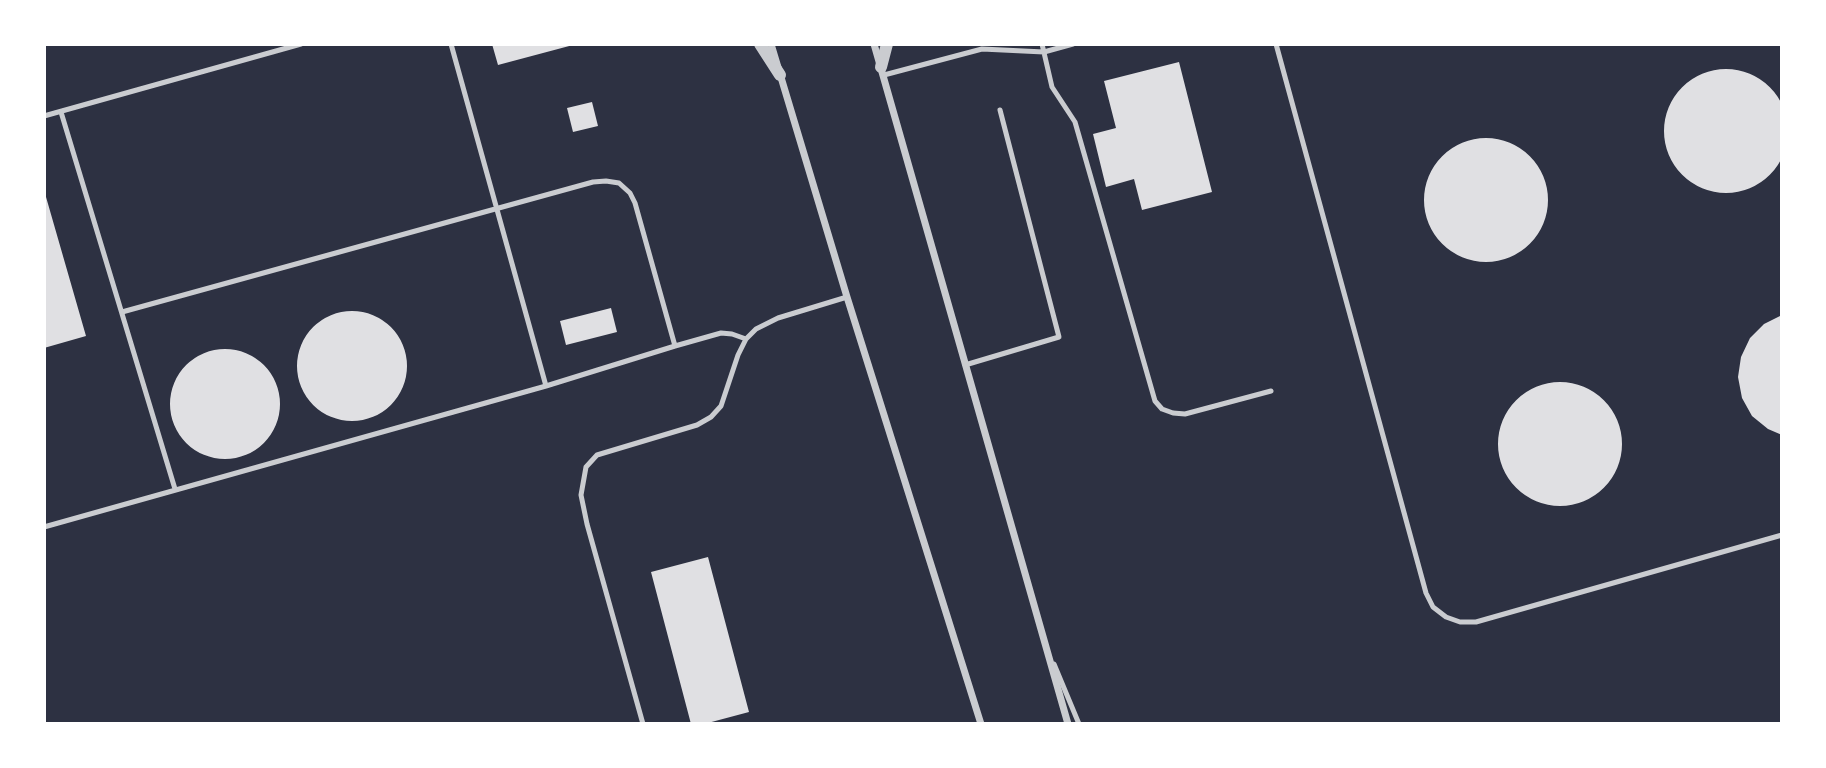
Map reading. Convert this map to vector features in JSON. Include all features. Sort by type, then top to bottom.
[{"type":"street","points":[[760,44],[780,75]]},
{"type":"street","points":[[771,44],[981,724]]},
{"type":"street","points":[[874,44],[1068,724]]},
{"type":"street","points":[[882,71],[887,44]]},
{"type":"lane","points":[[44,117],[301,44]]},
{"type":"lane","points":[[451,44],[546,386]]},
{"type":"lane","points":[[982,49],[990,44]]},
{"type":"lane","points":[[1042,44],[1052,87],[1075,122],[1156,401],[1162,409],[1185,414],[1271,391]]},
{"type":"lane","points":[[882,71],[982,49],[1044,52],[1073,44]]},
{"type":"lane","points":[[1276,44],[1426,593],[1433,607],[1446,617],[1460,622],[1476,622],[1782,535]]},
{"type":"lane","points":[[965,365],[1059,337],[1000,110]]},
{"type":"lane","points":[[61,111],[175,489]]},
{"type":"lane","points":[[122,312],[593,182],[606,181],[619,183],[630,193],[635,203],[675,346]]},
{"type":"lane","points":[[643,724],[587,524],[581,495],[586,467],[597,455],[697,425],[711,417],[721,405],[737,355],[746,339],[756,329],[778,318],[847,297]]},
{"type":"lane","points":[[44,527],[546,386],[675,346],[720,334],[732,334],[746,339]]},
{"type":"lane","points":[[1042,635],[1079,724]]},
{"type":"building","points":[[492,44],[573,44],[573,45],[498,65]]},
{"type":"building","points":[[1179,62],[1212,192],[1142,210],[1134,179],[1106,187],[1093,134],[1116,128],[1104,81]]},
{"type":"building","points":[[1726,69],[1750,74],[1770,87],[1783,107],[1788,131],[1783,155],[1770,175],[1750,188],[1726,193],[1702,188],[1682,175],[1669,155],[1664,131],[1669,107],[1682,87],[1702,74]]},
{"type":"building","points":[[592,102],[598,126],[573,132],[567,108]]},
{"type":"building","points":[[1486,138],[1510,142],[1530,156],[1544,176],[1548,200],[1544,224],[1530,244],[1510,258],[1486,262],[1462,258],[1442,244],[1428,224],[1424,200],[1428,176],[1442,156],[1462,142]]},
{"type":"building","points":[[44,190],[86,336],[44,348]]},
{"type":"building","points":[[611,308],[617,332],[566,345],[560,321]]},
{"type":"building","points":[[352,311],[373,315],[391,327],[403,345],[407,366],[403,387],[391,405],[373,417],[352,421],[331,417],[313,405],[301,387],[297,366],[301,345],[313,327],[331,315]]},
{"type":"building","points":[[1782,315],[1782,435],[1768,429],[1752,416],[1742,398],[1738,377],[1741,357],[1750,338],[1764,324]]},
{"type":"building","points":[[225,349],[246,353],[264,365],[276,383],[280,404],[276,425],[264,443],[246,455],[225,459],[204,455],[186,443],[174,425],[170,404],[174,383],[186,365],[204,353]]},
{"type":"building","points":[[1560,382],[1584,386],[1604,400],[1618,420],[1622,444],[1618,468],[1604,488],[1584,502],[1560,506],[1536,502],[1516,488],[1502,468],[1498,444],[1502,420],[1516,400],[1536,386]]},
{"type":"building","points":[[708,557],[749,712],[704,724],[691,724],[651,572]]}]
